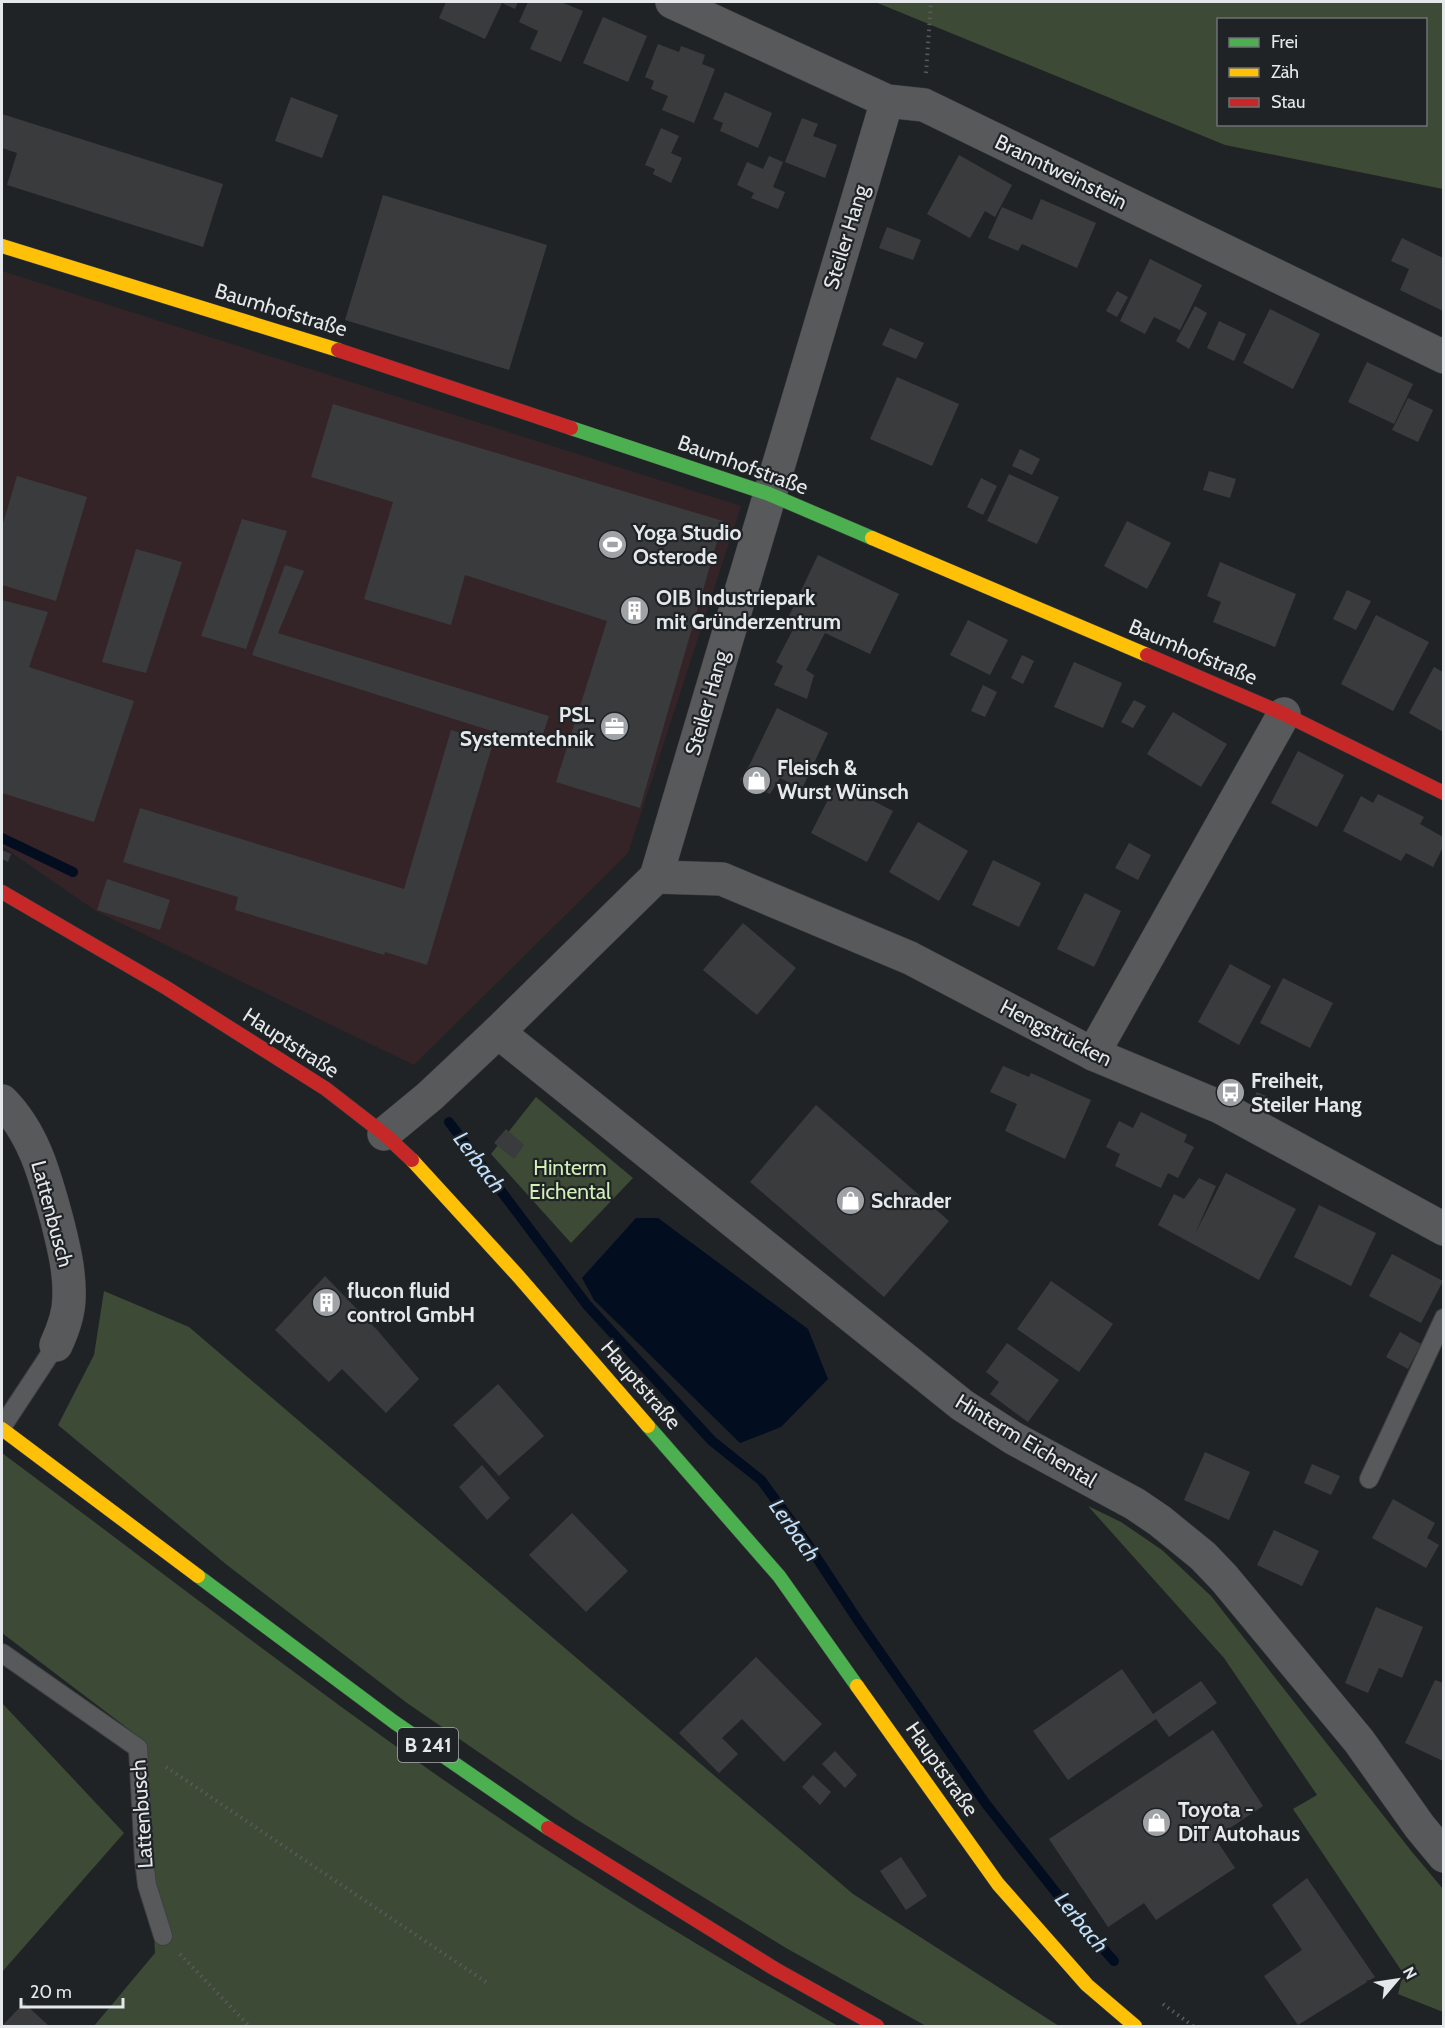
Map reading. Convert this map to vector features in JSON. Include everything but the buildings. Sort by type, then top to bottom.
[{"type":"street","name":"Branntweinstein","points":[[672,2],[887,101],[924,105],[1443,357]]},
{"type":"street","name":"Steiler Hang","points":[[384,1134],[430,1096],[498,1032],[656,877],[887,101]]},
{"type":"street","name":"Baumhofstraße","points":[[2,246],[330,347],[769,494],[1284,714],[1443,793]]},
{"type":"street","points":[[1093,1054],[1284,714]]},
{"type":"street","name":"Hengstrücken","points":[[656,877],[722,879],[910,958],[1093,1054],[1220,1107],[1443,1229]]},
{"type":"street","name":"Hauptstraße","points":[[2,892],[165,987],[326,1089],[384,1134],[420,1168],[512,1269],[779,1576],[998,1884],[1035,1929],[1087,1985],[1135,2026]]},
{"type":"street","name":"Hinterm Eichental","points":[[498,1032],[962,1405],[1013,1438],[1135,1504],[1185,1541],[1224,1578],[1359,1741],[1443,1856]]},
{"type":"street","name":"Lattenbusch","points":[[2,1101],[18,1120],[33,1146],[44,1174],[63,1242],[69,1296],[68,1311],[56,1345]]},
{"type":"street","name":"B 241","points":[[2,1428],[394,1722],[565,1840],[775,1969],[877,2026]]},
{"type":"lane","points":[[1369,1479],[1443,1318]]},
{"type":"lane","name":"Lattenbusch","points":[[2,1428],[56,1345]]},
{"type":"lane","name":"Lattenbusch","points":[[2,1653],[138,1748],[147,1885],[163,1936]]},
{"type":"path","points":[[924,105],[931,2]]},
{"type":"path","points":[[138,1748],[486,1982]]},
{"type":"path","points":[[163,1936],[249,2026]]},
{"type":"path","points":[[1156,1997],[1193,2026]]},
{"type":"shaded area","points":[[2,271],[741,506],[628,853],[414,1065],[96,911],[2,846]]},
{"type":"green space","points":[[875,2],[1443,2],[1443,189],[1225,145]]},
{"type":"green space","name":"Hinterm Eichental","points":[[536,1097],[633,1178],[571,1243],[491,1154]]},
{"type":"green space","points":[[104,1291],[189,1327],[853,1894],[1059,2026],[926,2026],[786,1948],[576,1819],[407,1703],[227,1565],[58,1425],[94,1355]]},
{"type":"green space","points":[[2,1453],[320,1691],[478,1804],[630,1903],[733,1966],[838,2026],[94,2026],[155,1953],[143,1740],[2,1633]]},
{"type":"green space","points":[[1088,1506],[1121,1522],[1162,1550],[1211,1596],[1443,1889],[1443,2012],[1398,1994],[1403,1973],[1293,1809],[1317,1795],[1224,1658]]},
{"type":"green space","points":[[2,1703],[124,1833],[2,1972]]},
{"type":"water","points":[[636,1218],[658,1218],[808,1329],[828,1379],[781,1427],[740,1443],[594,1300],[582,1278]]},
{"type":"waterway","name":"Lerbach","points":[[2,838],[73,872]]},
{"type":"waterway","name":"Lerbach","points":[[449,1122],[587,1305],[712,1441],[761,1480],[807,1543],[986,1804],[1081,1924],[1114,1961]]},
{"type":"traffic: fast","points":[[571,428],[769,494],[872,538]]},
{"type":"traffic: fast","points":[[648,1426],[779,1576],[857,1686]]},
{"type":"traffic: fast","points":[[198,1576],[394,1722],[548,1828]]},
{"type":"traffic: slow","points":[[2,246],[338,350]]},
{"type":"traffic: slow","points":[[872,538],[1147,655]]},
{"type":"traffic: slow","points":[[412,1160],[519,1277],[648,1426]]},
{"type":"traffic: slow","points":[[2,1429],[198,1576]]},
{"type":"traffic: slow","points":[[857,1686],[998,1884],[1087,1985],[1135,2026]]},
{"type":"traffic: jam","points":[[338,350],[571,428]]},
{"type":"traffic: jam","points":[[1147,655],[1284,714],[1444,793]]},
{"type":"traffic: jam","points":[[2,892],[165,987],[326,1089],[384,1134],[412,1160]]},
{"type":"traffic: jam","points":[[548,1828],[775,1969],[877,2026]]},
{"type":"place","name":"Yoga Studio Osterode","points":[[612,545]]},
{"type":"place","name":"OIB Industriepark mit Gründerzentrum","points":[[635,610]]},
{"type":"place","name":"PSL Systemtechnik","points":[[615,727]]},
{"type":"place","name":"Fleisch & Wurst Wünsch","points":[[756,780]]},
{"type":"place","name":"Freiheit, Steiler Hang","points":[[1230,1093]]},
{"type":"place","name":"Schrader","points":[[850,1201]]},
{"type":"place","name":"flucon fluid control GmbH","points":[[326,1303]]},
{"type":"place","name":"Toyota - DiT Autohaus","points":[[1157,1822]]}]
